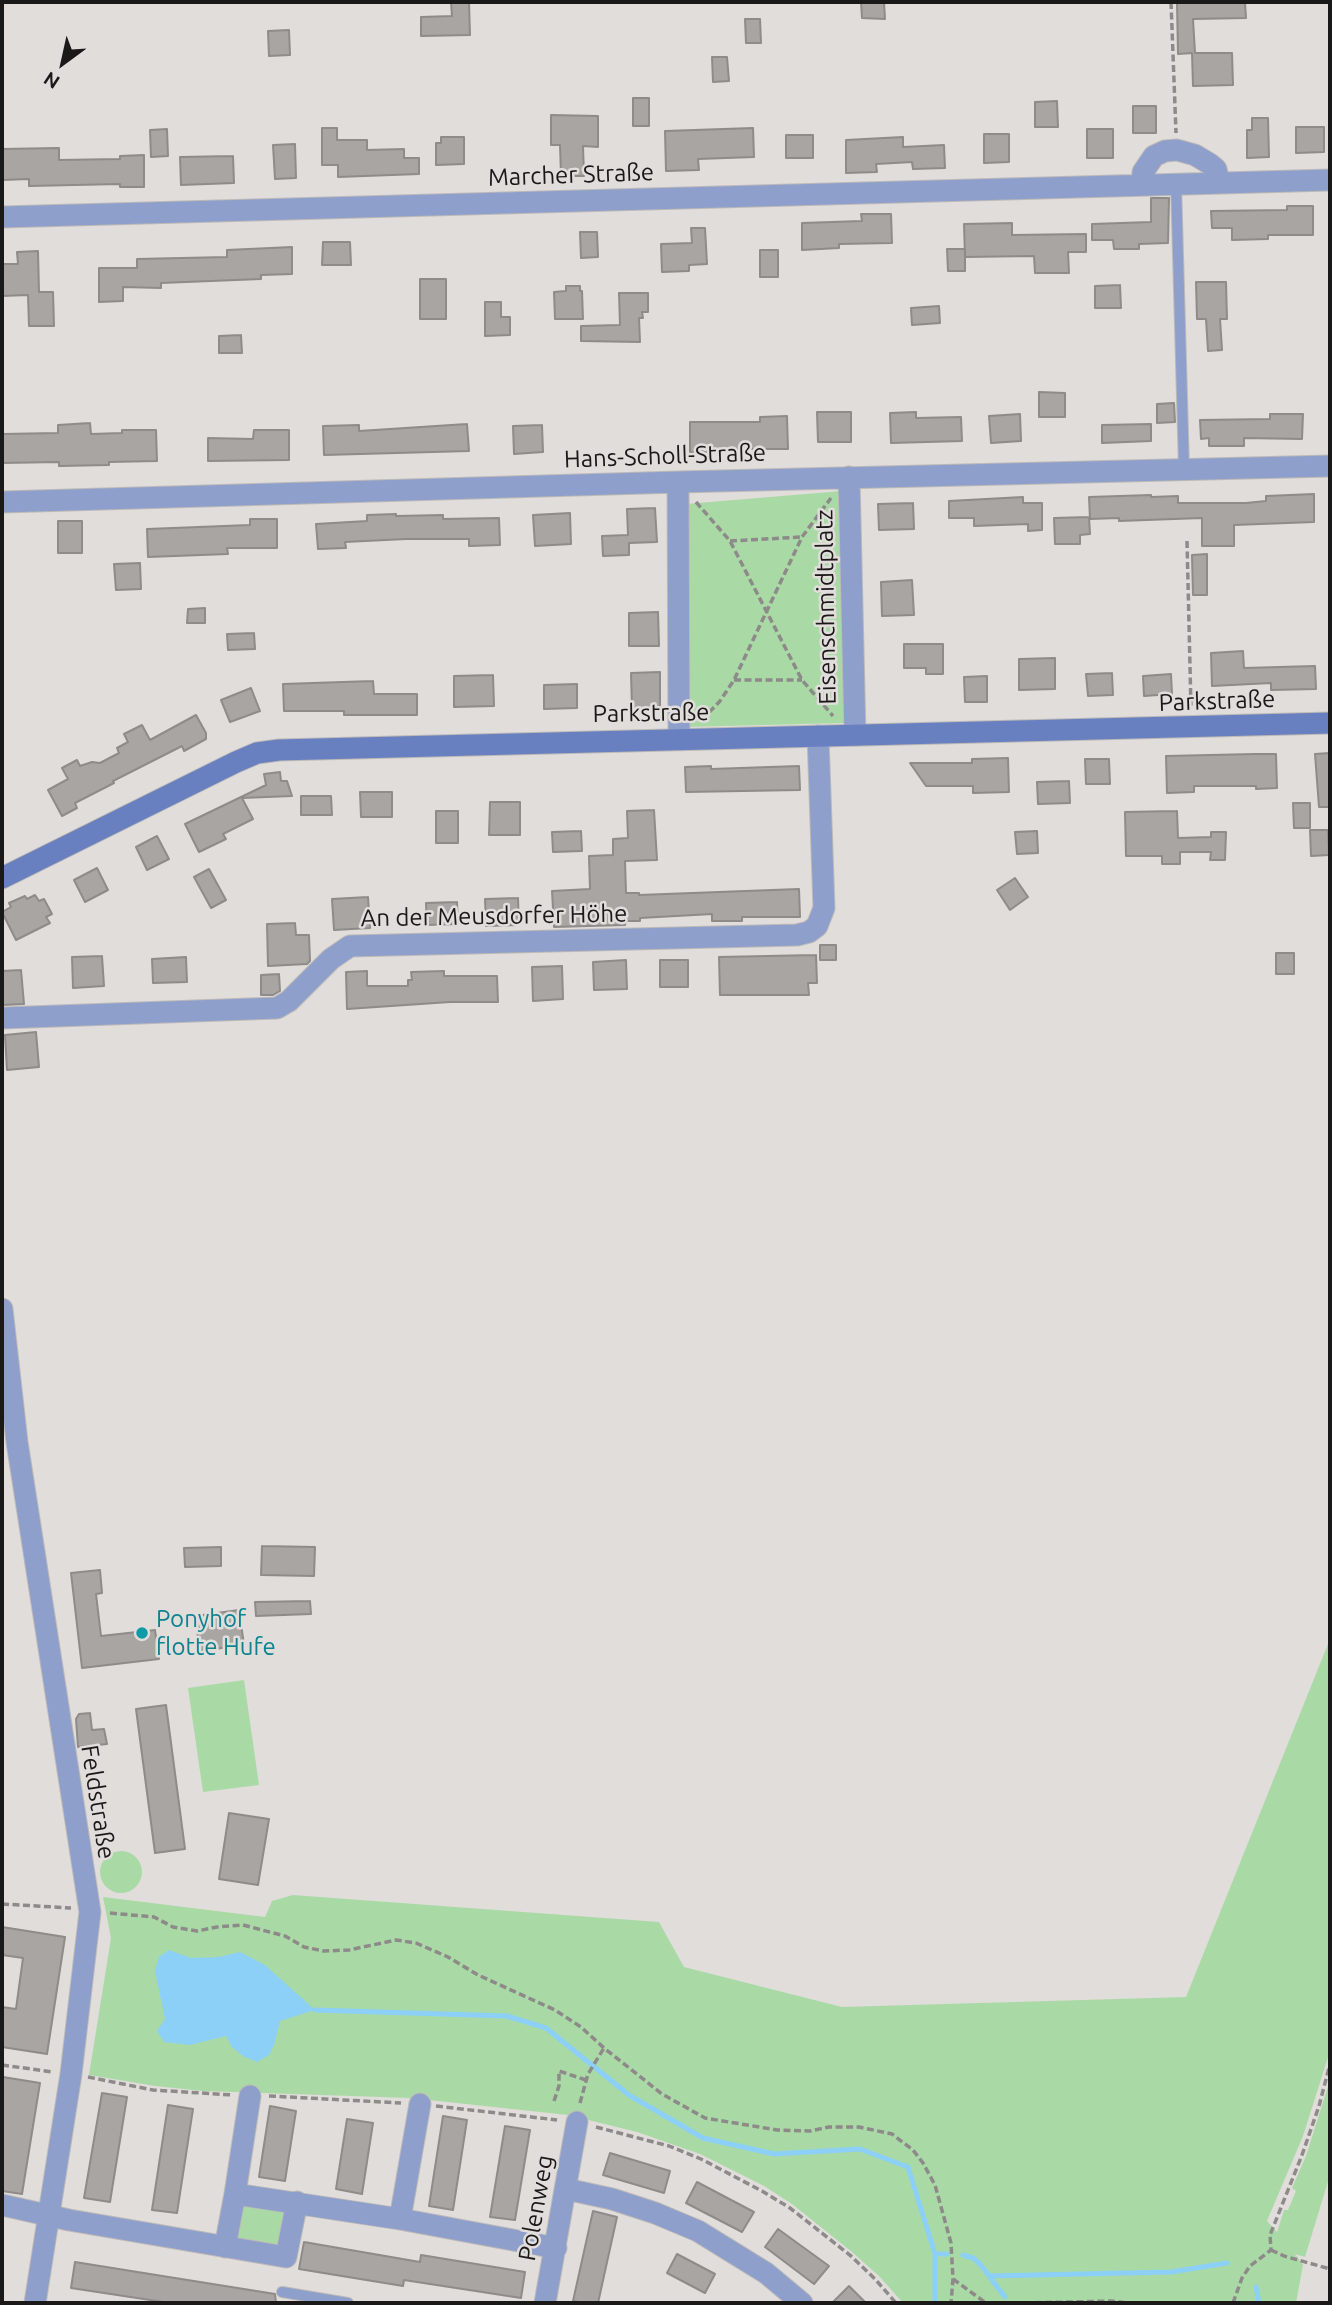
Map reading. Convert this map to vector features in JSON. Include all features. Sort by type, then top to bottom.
[{"type":"street","points":[[1142,184],[1143,172],[1154,156],[1177,150],[1195,155],[1210,164],[1216,169],[1219,183]]},
{"type":"street","name":"Marcher Straße","points":[[2,217],[1330,180]]},
{"type":"street","name":"Hans-Scholl-Straße","points":[[2,502],[1330,466]]},
{"type":"street","name":"Eisenschmidtplatz","points":[[849,477],[855,735]]},
{"type":"street","points":[[678,482],[679,739]]},
{"type":"street","name":"Parkstraße","points":[[2,878],[257,753],[300,748],[1330,723]]},
{"type":"street","name":"An der Meusdorfer Höhe","points":[[2,1018],[277,1008],[289,1001],[331,959],[350,946],[797,935],[809,932],[817,926],[824,908],[818,736]]},
{"type":"street","name":"Feldstraße","points":[[2,1309],[19,1456],[90,1912],[71,2074],[34,2303]]},
{"type":"street","points":[[225,2247],[250,2096]]},
{"type":"street","points":[[400,2219],[420,2104]]},
{"type":"street","name":"Polenweg","points":[[545,2303],[577,2122]]},
{"type":"street","points":[[566,2189],[611,2199],[698,2231],[766,2273],[803,2303]]},
{"type":"street","points":[[235,2194],[400,2219],[555,2248]]},
{"type":"street","points":[[2,2205],[69,2220],[286,2257],[297,2202]]},
{"type":"lane","points":[[1176,183],[1184,469]]},
{"type":"lane","points":[[282,2292],[348,2303]]},
{"type":"path","points":[[1171,2],[1177,150]]},
{"type":"path","points":[[679,739],[720,701],[734,680],[802,537],[849,477]]},
{"type":"path","points":[[678,482],[730,541],[802,680],[829,713],[855,735]]},
{"type":"path","points":[[730,541],[802,537]]},
{"type":"path","points":[[1187,541],[1191,728]]},
{"type":"path","points":[[734,680],[802,680]]},
{"type":"path","points":[[2,1904],[64,1906],[90,1912],[154,1917],[173,1927],[197,1931],[243,1925],[285,1936],[304,1948],[324,1951],[349,1950],[396,1940],[416,1943],[555,2010],[581,2026],[662,2094],[705,2118],[777,2130],[810,2131],[829,2127],[859,2127],[892,2134],[914,2150],[935,2185],[951,2244],[951,2303]]},
{"type":"path","points":[[577,2122],[587,2074],[604,2048]]},
{"type":"path","points":[[1271,2250],[1270,2235],[1302,2155],[1330,2064]]},
{"type":"path","points":[[2,2065],[71,2074],[153,2090],[420,2104],[577,2122],[635,2136],[701,2159],[790,2208],[851,2256],[896,2303]]},
{"type":"path","points":[[554,2101],[559,2085],[559,2071],[586,2080]]},
{"type":"path","points":[[1271,2250],[1330,2269]]},
{"type":"path","points":[[1233,2303],[1242,2278],[1250,2266],[1271,2250]]},
{"type":"path","points":[[953,2279],[986,2303]]},
{"type":"path","points":[[1024,2303],[1127,2303]]},
{"type":"green space","points":[[842,491],[844,723],[684,727],[686,504]]},
{"type":"green space","points":[[1330,1639],[1330,2051],[1303,2136],[1267,2221],[1277,2232],[1284,2210],[1288,2210],[1296,2191],[1292,2188],[1306,2156],[1330,2080],[1330,2175],[1305,2257],[1295,2254],[1303,2265],[1296,2303],[903,2303],[879,2276],[852,2252],[792,2204],[764,2186],[700,2154],[637,2132],[568,2115],[410,2098],[203,2091],[89,2075],[111,1938],[103,1897],[265,1917],[272,1901],[293,1895],[659,1922],[684,1967],[842,2007],[1186,1997]]},
{"type":"green space","points":[[244,1680],[259,1785],[203,1792],[188,1688]]},
{"type":"green space","points":[[121,1851],[136,1857],[142,1872],[136,1887],[121,1893],[106,1887],[100,1872],[106,1857]]},
{"type":"green space","points":[[235,2194],[297,2202],[286,2257],[225,2247]]},
{"type":"water","points":[[169,1950],[191,1958],[219,1957],[240,1952],[265,1965],[315,2010],[280,2021],[269,2055],[257,2062],[232,2047],[226,2036],[190,2045],[164,2042],[157,2031],[165,2019],[155,1971],[159,1957]]},
{"type":"building","points":[[451,2],[469,2],[470,35],[421,36],[421,17],[452,16]]},
{"type":"building","points":[[861,2],[884,2],[885,19],[862,18]]},
{"type":"building","points":[[1177,2],[1245,2],[1246,18],[1193,19],[1195,53],[1232,53],[1233,85],[1193,86],[1192,53],[1178,54]]},
{"type":"building","points":[[745,19],[760,19],[761,43],[746,43]]},
{"type":"building","points":[[289,30],[290,55],[269,56],[268,31]]},
{"type":"building","points":[[712,57],[727,57],[729,81],[713,82]]},
{"type":"building","points":[[633,98],[649,98],[649,126],[633,126]]},
{"type":"building","points":[[1057,101],[1058,127],[1035,127],[1035,102]]},
{"type":"building","points":[[1133,106],[1156,106],[1156,133],[1133,133]]},
{"type":"building","points":[[551,115],[598,116],[598,147],[583,146],[584,176],[561,176],[560,145],[551,145]]},
{"type":"building","points":[[1252,118],[1268,118],[1269,157],[1247,158],[1247,130],[1252,130]]},
{"type":"building","points":[[1296,127],[1324,127],[1324,152],[1296,153]]},
{"type":"building","points":[[322,128],[337,128],[337,140],[367,140],[367,150],[404,149],[404,158],[419,158],[419,174],[338,177],[338,165],[322,165]]},
{"type":"building","points":[[753,128],[754,157],[698,159],[699,170],[666,171],[665,131]]},
{"type":"building","points":[[167,129],[168,156],[151,157],[150,130]]},
{"type":"building","points":[[1087,129],[1113,129],[1113,158],[1087,158]]},
{"type":"building","points":[[984,134],[1009,134],[1009,162],[984,163]]},
{"type":"building","points":[[786,135],[813,135],[813,158],[786,158]]},
{"type":"building","points":[[441,137],[464,137],[464,164],[436,165],[436,143],[441,143]]},
{"type":"building","points":[[903,137],[903,147],[944,145],[945,168],[913,169],[912,162],[876,164],[877,172],[846,173],[846,140]]},
{"type":"building","points":[[295,144],[296,178],[275,179],[273,145]]},
{"type":"building","points":[[59,148],[59,160],[120,159],[120,156],[144,155],[144,187],[120,187],[120,184],[29,186],[29,179],[2,180],[2,149]]},
{"type":"building","points":[[233,156],[234,183],[181,185],[180,157]]},
{"type":"building","points":[[1151,198],[1169,198],[1168,243],[1139,244],[1139,249],[1114,249],[1113,240],[1092,240],[1092,224],[1151,222]]},
{"type":"building","points":[[1287,206],[1313,206],[1313,235],[1268,235],[1268,239],[1232,240],[1232,228],[1212,228],[1211,211],[1287,210]]},
{"type":"building","points":[[861,214],[891,214],[892,243],[839,244],[839,248],[802,250],[802,223],[862,221]]},
{"type":"building","points":[[1012,223],[1012,235],[1086,234],[1086,252],[1068,252],[1069,273],[1035,273],[1034,256],[965,257],[964,224]]},
{"type":"building","points":[[691,228],[705,228],[707,264],[689,265],[689,271],[662,272],[661,244],[692,243]]},
{"type":"building","points":[[580,232],[597,232],[598,257],[581,258]]},
{"type":"building","points":[[323,242],[350,242],[351,265],[322,265]]},
{"type":"building","points":[[292,247],[292,274],[261,275],[261,279],[161,283],[161,288],[123,287],[123,301],[99,302],[99,268],[137,268],[137,259],[227,257],[227,250]]},
{"type":"building","points":[[947,249],[965,249],[965,271],[948,271]]},
{"type":"building","points":[[760,250],[778,250],[778,277],[760,277]]},
{"type":"building","points":[[38,251],[39,292],[53,292],[54,326],[29,326],[28,295],[2,296],[2,264],[18,264],[17,252]]},
{"type":"building","points":[[420,279],[446,279],[446,319],[420,319]]},
{"type":"building","points":[[1196,282],[1226,282],[1227,319],[1220,319],[1222,350],[1208,351],[1206,319],[1197,319]]},
{"type":"building","points":[[1120,285],[1121,308],[1095,308],[1095,286]]},
{"type":"building","points":[[566,286],[580,286],[583,319],[555,319],[554,292],[566,291]]},
{"type":"building","points":[[619,293],[648,293],[648,312],[642,312],[643,318],[639,318],[640,342],[581,341],[581,326],[620,325]]},
{"type":"building","points":[[485,302],[501,302],[501,317],[510,317],[510,335],[485,336]]},
{"type":"building","points":[[939,306],[940,323],[912,325],[911,308]]},
{"type":"building","points":[[241,335],[242,353],[219,353],[219,336]]},
{"type":"building","points":[[1039,392],[1065,393],[1065,417],[1039,417]]},
{"type":"building","points":[[1174,403],[1175,422],[1157,423],[1157,404]]},
{"type":"building","points":[[817,412],[851,412],[851,442],[818,442]]},
{"type":"building","points":[[916,412],[916,418],[961,417],[962,441],[891,443],[890,413]]},
{"type":"building","points":[[1020,414],[1021,441],[991,443],[989,416]]},
{"type":"building","points":[[1270,414],[1303,414],[1302,439],[1244,438],[1244,446],[1209,446],[1209,438],[1201,439],[1200,420],[1270,419]]},
{"type":"building","points":[[787,416],[788,449],[690,452],[690,422],[760,422],[760,417]]},
{"type":"building","points":[[90,423],[91,434],[156,430],[157,461],[59,466],[59,462],[2,463],[2,434],[58,433],[58,425]]},
{"type":"building","points":[[467,424],[469,451],[324,455],[323,426],[359,425],[359,431]]},
{"type":"building","points":[[1151,424],[1151,441],[1102,443],[1102,425]]},
{"type":"building","points":[[542,425],[543,452],[514,454],[513,426]]},
{"type":"building","points":[[254,430],[289,430],[289,460],[208,461],[208,438],[253,439]]},
{"type":"building","points":[[1314,494],[1314,522],[1234,525],[1234,546],[1202,546],[1202,518],[1119,521],[1119,518],[1090,519],[1089,497],[1178,496],[1178,503],[1246,503],[1266,501],[1266,496]]},
{"type":"building","points":[[1023,497],[1023,503],[1042,503],[1042,530],[1028,531],[1028,524],[974,526],[974,518],[949,518],[949,501]]},
{"type":"building","points":[[913,503],[914,529],[879,530],[878,504]]},
{"type":"building","points":[[655,508],[657,542],[629,543],[629,555],[603,556],[602,536],[628,535],[627,509]]},
{"type":"building","points":[[570,513],[571,544],[535,546],[533,515]]},
{"type":"building","points":[[367,515],[443,515],[443,519],[499,518],[500,545],[469,546],[469,539],[406,539],[345,542],[346,548],[318,549],[316,524],[367,521]]},
{"type":"building","points":[[1089,517],[1090,534],[1080,535],[1080,544],[1055,544],[1054,518]]},
{"type":"building","points":[[250,519],[277,519],[277,548],[227,548],[228,554],[148,557],[147,529],[250,525]]},
{"type":"building","points":[[58,521],[82,521],[82,553],[58,553]]},
{"type":"building","points":[[1207,554],[1207,595],[1193,595],[1192,555]]},
{"type":"building","points":[[140,563],[141,589],[116,590],[114,564]]},
{"type":"building","points":[[912,580],[914,615],[882,616],[881,582]]},
{"type":"building","points":[[205,608],[205,623],[187,623],[188,609]]},
{"type":"building","points":[[658,612],[659,646],[629,646],[629,613]]},
{"type":"building","points":[[254,633],[255,649],[228,650],[227,634]]},
{"type":"building","points":[[904,644],[943,644],[943,674],[926,674],[926,668],[904,668]]},
{"type":"building","points":[[1243,651],[1244,668],[1315,666],[1316,689],[1271,690],[1271,683],[1212,686],[1211,653]]},
{"type":"building","points":[[1055,658],[1055,689],[1019,690],[1019,659]]},
{"type":"building","points":[[660,672],[660,708],[632,709],[631,673]]},
{"type":"building","points":[[1112,673],[1113,695],[1088,696],[1086,674]]},
{"type":"building","points":[[1171,674],[1172,694],[1144,696],[1143,676]]},
{"type":"building","points":[[493,675],[494,706],[454,707],[454,676]]},
{"type":"building","points":[[987,676],[987,702],[965,702],[964,677]]},
{"type":"building","points":[[373,681],[374,694],[417,694],[417,715],[344,715],[344,711],[284,711],[283,684]]},
{"type":"building","points":[[577,684],[577,708],[544,709],[544,685]]},
{"type":"building","points":[[251,688],[260,711],[230,722],[221,700]]},
{"type":"building","points":[[196,715],[206,733],[206,739],[184,751],[182,746],[113,781],[114,783],[75,803],[77,808],[62,816],[48,790],[68,779],[62,768],[77,760],[80,766],[92,762],[100,763],[119,753],[117,748],[128,742],[124,734],[142,725],[150,740]]},
{"type":"building","points":[[1330,753],[1330,807],[1319,807],[1315,754]]},
{"type":"building","points":[[1276,754],[1277,788],[1194,786],[1194,792],[1167,793],[1166,756]]},
{"type":"building","points":[[1008,758],[1009,792],[973,793],[973,786],[926,786],[910,763],[972,763],[972,759]]},
{"type":"building","points":[[1085,759],[1109,759],[1110,784],[1086,784]]},
{"type":"building","points":[[711,766],[711,769],[799,766],[800,790],[686,792],[685,767]]},
{"type":"building","points":[[280,772],[281,781],[287,781],[292,796],[242,798],[253,819],[223,834],[226,839],[199,852],[185,824],[266,785],[264,774]]},
{"type":"building","points":[[1069,781],[1070,803],[1038,804],[1037,782]]},
{"type":"building","points":[[360,792],[392,792],[392,817],[361,817]]},
{"type":"building","points":[[301,796],[331,796],[332,815],[301,815]]},
{"type":"building","points":[[490,802],[520,802],[520,835],[489,835]]},
{"type":"building","points":[[1293,803],[1310,803],[1310,828],[1294,828]]},
{"type":"building","points":[[654,810],[657,860],[625,861],[626,893],[639,895],[799,889],[800,917],[742,917],[742,921],[712,921],[712,914],[640,918],[640,921],[626,921],[625,925],[554,927],[552,891],[590,889],[589,856],[613,855],[613,839],[628,838],[627,811]]},
{"type":"building","points":[[436,811],[458,811],[458,843],[436,843]]},
{"type":"building","points":[[1177,811],[1178,838],[1211,837],[1211,832],[1226,832],[1225,860],[1210,860],[1211,852],[1180,852],[1180,864],[1162,864],[1162,856],[1126,856],[1125,812]]},
{"type":"building","points":[[1310,830],[1328,830],[1329,855],[1311,856]]},
{"type":"building","points":[[581,831],[582,851],[553,852],[552,832]]},
{"type":"building","points":[[1037,831],[1038,853],[1017,854],[1015,832]]},
{"type":"building","points":[[157,836],[169,859],[147,870],[136,847]]},
{"type":"building","points":[[97,868],[108,890],[85,902],[74,880]]},
{"type":"building","points":[[209,869],[226,900],[211,908],[194,877]]},
{"type":"building","points":[[1015,878],[1028,897],[1010,910],[997,890]]},
{"type":"building","points":[[35,895],[39,901],[44,899],[52,914],[46,917],[50,923],[16,940],[2,912],[11,907],[9,903]]},
{"type":"building","points":[[368,897],[370,928],[334,930],[332,899]]},
{"type":"building","points":[[518,898],[519,925],[486,926],[485,899]]},
{"type":"building","points":[[457,902],[458,924],[427,925],[426,903]]},
{"type":"building","points":[[295,923],[296,935],[309,935],[310,961],[307,964],[268,966],[267,924]]},
{"type":"building","points":[[820,945],[836,945],[836,960],[820,960]]},
{"type":"building","points":[[1276,953],[1294,953],[1294,974],[1276,974]]},
{"type":"building","points":[[816,955],[817,983],[808,983],[809,995],[720,995],[719,957]]},
{"type":"building","points":[[102,956],[104,986],[73,988],[72,957]]},
{"type":"building","points":[[186,957],[187,982],[153,983],[152,959]]},
{"type":"building","points":[[626,960],[627,989],[594,990],[593,962]]},
{"type":"building","points":[[660,960],[688,960],[688,987],[660,987]]},
{"type":"building","points":[[562,966],[563,999],[533,1001],[532,967]]},
{"type":"building","points":[[21,970],[24,1004],[2,1005],[2,971]]},
{"type":"building","points":[[367,971],[367,986],[408,986],[408,980],[412,980],[411,972],[444,971],[444,976],[497,976],[498,1002],[450,1002],[347,1009],[346,972]]},
{"type":"building","points":[[279,974],[280,991],[273,995],[261,995],[261,975]]},
{"type":"building","points":[[36,1032],[39,1067],[7,1070],[5,1035]]},
{"type":"building","points":[[262,1546],[315,1547],[314,1576],[261,1575]]},
{"type":"building","points":[[221,1547],[221,1566],[185,1567],[184,1548]]},
{"type":"building","name":"Ponyhof flotte Hufe","points":[[100,1570],[102,1593],[96,1594],[101,1636],[155,1630],[159,1659],[82,1668],[71,1573]]},
{"type":"building","points":[[310,1601],[311,1614],[256,1616],[255,1602]]},
{"type":"building","points":[[239,1610],[244,1645],[200,1651],[195,1616]]},
{"type":"building","points":[[166,1705],[185,1849],[155,1853],[136,1709]]},
{"type":"building","points":[[90,1713],[92,1730],[104,1729],[107,1744],[78,1747],[76,1719],[79,1714]]},
{"type":"building","points":[[229,1813],[269,1819],[258,1885],[219,1879]]},
{"type":"building","points":[[2,1927],[65,1937],[47,2054],[2,2047],[2,2007],[16,2009],[23,1958],[2,1955]]},
{"type":"building","points":[[3,2077],[40,2083],[22,2194],[2,2191]]},
{"type":"building","points":[[102,2093],[127,2097],[110,2202],[84,2198]]},
{"type":"building","points":[[168,2105],[193,2109],[177,2213],[152,2210]]},
{"type":"building","points":[[270,2106],[296,2111],[285,2181],[259,2177]]},
{"type":"building","points":[[443,2116],[467,2120],[453,2210],[429,2206]]},
{"type":"building","points":[[347,2119],[373,2123],[362,2194],[336,2189]]},
{"type":"building","points":[[505,2126],[530,2130],[515,2220],[490,2217]]},
{"type":"building","points":[[610,2153],[670,2171],[664,2193],[603,2175]]},
{"type":"building","points":[[697,2182],[754,2212],[742,2232],[686,2203]]},
{"type":"building","points":[[593,2211],[617,2217],[598,2303],[584,2303],[573,2301]]},
{"type":"building","points":[[778,2229],[829,2266],[814,2284],[765,2247]]},
{"type":"building","points":[[304,2242],[420,2262],[421,2255],[525,2272],[521,2298],[404,2280],[403,2286],[299,2269]]},
{"type":"building","points":[[677,2254],[715,2274],[705,2293],[667,2273]]},
{"type":"building","points":[[75,2262],[275,2294],[276,2303],[170,2303],[71,2288]]},
{"type":"building","points":[[849,2286],[866,2303],[832,2303]]},
{"type":"waterway","points":[[315,2010],[507,2016],[546,2028],[629,2095],[703,2138],[774,2154],[860,2149],[908,2167],[935,2254],[935,2303]]},
{"type":"waterway","points":[[935,2254],[947,2254]]},
{"type":"waterway","points":[[963,2255],[980,2264],[1005,2297]]},
{"type":"waterway","points":[[990,2276],[1171,2272],[1227,2263]]},
{"type":"waterway","points":[[1256,2287],[1259,2303]]},
{"type":"place","name":"Ponyhof flotte Hufe","points":[[142,1633]]}]
